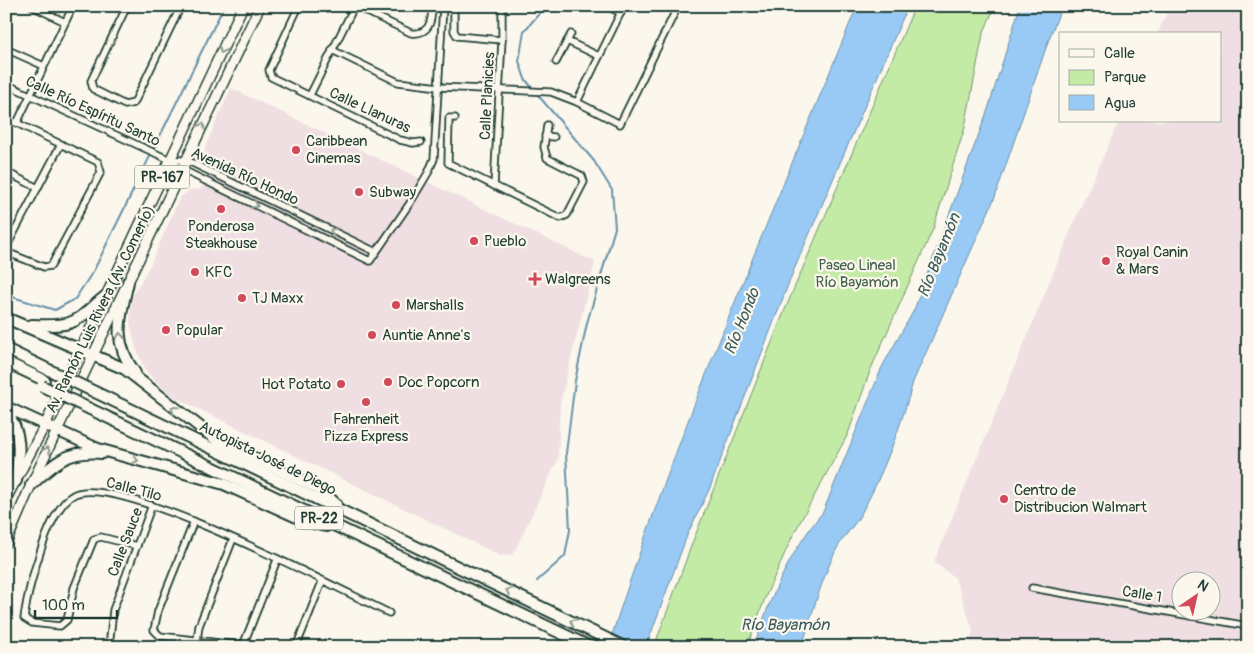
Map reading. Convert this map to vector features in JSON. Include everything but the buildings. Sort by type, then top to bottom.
[{"type":"highway","points":[[128,282],[120,313],[119,335],[126,359],[140,380]]},
{"type":"highway","points":[[26,324],[52,326],[70,323],[84,316],[106,296]]},
{"type":"highway","points":[[6,318],[26,324],[125,369],[205,432],[230,448],[319,489],[350,514]]},
{"type":"highway","name":"Autopista José de Diego","points":[[6,349],[45,378],[344,530],[590,647]]},
{"type":"highway","points":[[6,356],[45,378]]},
{"type":"highway","points":[[6,362],[45,378]]},
{"type":"highway","name":"Autopista José de Diego","points":[[6,369],[45,378],[350,514],[624,647]]},
{"type":"highway","points":[[93,401],[348,520],[381,530]]},
{"type":"highway","points":[[93,401],[501,600],[546,626]]},
{"type":"highway","points":[[6,407],[114,454],[224,484],[308,522],[344,530]]},
{"type":"highway","points":[[6,412],[15,427],[19,440],[16,481]]},
{"type":"highway","points":[[31,485],[50,467],[68,456],[82,452],[114,454]]},
{"type":"main road","name":"Av. Ramón Luis Rivera (Av. Comerío)","points":[[6,499],[45,425],[243,6]]},
{"type":"main road","name":"Av. Ramón Luis Rivera (Av. Comerío)","points":[[6,543],[57,430],[260,6]]},
{"type":"street","points":[[32,6],[65,22]]},
{"type":"street","points":[[17,123],[73,6]]},
{"type":"street","points":[[127,6],[91,80],[94,89],[125,105],[134,103],[181,6]]},
{"type":"street","name":"Calle Llanuras","points":[[299,6],[269,70],[271,76],[400,140],[413,143],[421,142]]},
{"type":"street","points":[[310,95],[353,9],[359,8],[411,33],[417,33],[424,32],[431,24],[432,6]]},
{"type":"street","points":[[376,252],[428,174],[434,159],[443,6]]},
{"type":"street","points":[[454,6],[454,31],[457,36],[502,40]]},
{"type":"street","name":"Calle Planicies","points":[[494,186],[500,90],[502,6]]},
{"type":"street","points":[[606,6],[621,13]]},
{"type":"street","points":[[577,102],[624,6]]},
{"type":"street","points":[[332,50],[398,82],[439,87],[551,92],[577,102],[620,124],[678,6]]},
{"type":"street","points":[[556,62],[571,34]]},
{"type":"street","points":[[567,41],[599,56]]},
{"type":"street","points":[[6,49],[44,66]]},
{"type":"street","name":"Calle Río Espíritu Santo","points":[[6,84],[170,160]]},
{"type":"street","points":[[6,118],[98,162],[101,172],[51,266],[44,267],[6,252]]},
{"type":"street","points":[[455,118],[449,118],[448,163],[560,218],[567,215],[584,182],[582,176],[547,158],[546,124]]},
{"type":"street","points":[[545,136],[554,137]]},
{"type":"street","points":[[6,248],[61,144]]},
{"type":"street","name":"Avenida Río Hondo","points":[[170,160],[186,160],[376,252],[370,261],[181,169],[170,160]]},
{"type":"street","points":[[6,172],[38,188]]},
{"type":"street","name":"Calle Tilo","points":[[137,546],[101,537],[94,539],[74,588],[67,620],[59,626],[32,623],[24,618],[27,592],[57,511],[75,494],[96,491],[152,505],[194,521],[389,613]]},
{"type":"street","name":"Calle Sauce","points":[[109,647],[113,610],[152,505]]},
{"type":"street","points":[[194,521],[158,611],[154,630],[160,636],[238,645],[244,642],[277,560]]},
{"type":"street","points":[[197,640],[199,626],[233,539]]},
{"type":"street","points":[[296,647],[322,582]]},
{"type":"street","name":"Calle 1","points":[[1032,588],[1248,626]]},
{"type":"shaded area","points":[[1170,6],[1248,6],[1248,647],[968,647],[973,630],[955,578],[934,562],[1075,220],[1119,122],[1222,122],[1222,32],[1158,32]]},
{"type":"shaded area","points":[[231,88],[595,262],[560,403],[558,459],[513,555],[501,556],[176,398],[162,388],[145,370],[135,345],[130,323],[132,297],[151,263],[180,197],[190,190],[201,189],[211,165],[205,159],[205,147]]},
{"type":"green space","name":"Paseo Lineal Río Bayamón","points":[[915,6],[995,6],[983,34],[965,127],[933,229],[870,371],[848,434],[793,535],[767,593],[747,647],[654,647],[693,541],[784,312]]},
{"type":"water","name":"Río Hondo","points":[[857,6],[908,6],[793,272],[709,490],[688,533],[646,647],[608,647],[664,484],[726,324]]},
{"type":"water","name":"Río Bayamón","points":[[1020,6],[1062,6],[995,197],[913,382],[885,465],[862,512],[839,545],[831,562],[817,598],[802,647],[754,647],[782,576],[801,542],[823,512],[882,367],[914,310],[988,109]]},
{"type":"waterway","points":[[6,295],[55,310],[75,299],[94,270],[224,6]]},
{"type":"waterway","points":[[534,90],[525,79],[519,61],[524,31],[546,6]]},
{"type":"waterway","points":[[537,94],[594,161],[612,190],[615,228],[587,323],[575,381],[566,453],[570,530],[565,556],[537,581]]},
{"type":"place","name":"Caribbean Cinemas","points":[[296,150]]},
{"type":"place","name":"Subway","points":[[359,192]]},
{"type":"place","name":"Ponderosa Steakhouse","points":[[221,209]]},
{"type":"place","name":"Pueblo","points":[[474,241]]},
{"type":"place","name":"Royal Canin & Mars","points":[[1106,261]]},
{"type":"place","name":"KFC","points":[[195,272]]},
{"type":"place","name":"Walgreens","points":[[535,279]]},
{"type":"place","name":"TJ Maxx","points":[[242,298]]},
{"type":"place","name":"Marshalls","points":[[396,305]]},
{"type":"place","name":"Popular","points":[[166,330]]},
{"type":"place","name":"Auntie Anne's","points":[[372,335]]},
{"type":"place","name":"Doc Popcorn","points":[[388,382]]},
{"type":"place","name":"Hot Potato","points":[[341,384]]},
{"type":"place","name":"Fahrenheit Pizza Express","points":[[366,402]]},
{"type":"place","name":"Centro de Distribucion Walmart","points":[[1004,499]]}]
